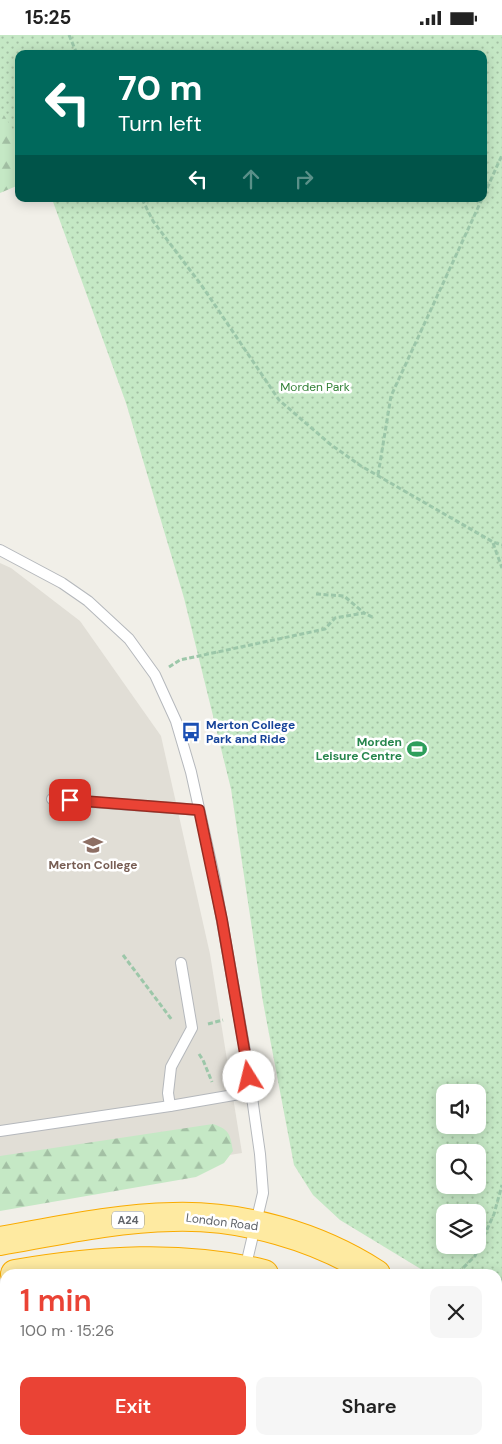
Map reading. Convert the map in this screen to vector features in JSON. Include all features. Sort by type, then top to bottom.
[{"type":"highway","name":"London Road","points":[[0,1241],[115,1221],[171,1217],[212,1218],[256,1225],[313,1242],[366,1269]]},
{"type":"highway","points":[[58,1269],[117,1262],[196,1263],[240,1269]]},
{"type":"lane","points":[[0,550],[62,583],[88,601],[129,639],[155,675],[176,721],[191,772],[222,920],[251,1092],[263,1193],[256,1225],[255,1269]]},
{"type":"lane","points":[[52,799],[199,810]]},
{"type":"lane","points":[[170,1106],[168,1093],[171,1067],[192,1029],[181,963]]},
{"type":"lane","points":[[0,1131],[251,1092]]},
{"type":"path","points":[[70,35],[76,50]]},
{"type":"path","points":[[487,188],[502,155]]},
{"type":"path","points":[[144,202],[153,221],[202,286],[278,400],[330,444],[378,475],[493,542],[502,545]]},
{"type":"path","points":[[378,475],[391,396],[481,202]]},
{"type":"path","points":[[493,542],[502,567]]},
{"type":"path","points":[[316,594],[344,596],[364,613],[374,618]]},
{"type":"path","points":[[155,675],[180,660],[325,629],[335,618],[364,613]]},
{"type":"path","points":[[192,1029],[238,1016]]},
{"type":"path","points":[[461,1269],[476,1256],[500,1201],[502,1185]]},
{"type":"shaded area","name":"Merton College","points":[[0,563],[11,568],[80,621],[161,736],[210,954],[242,1153],[0,1191]]},
{"type":"green space","points":[[0,35],[15,50],[15,187],[0,193]]},
{"type":"green space","name":"Morden Park","points":[[0,35],[502,35],[502,1269],[421,1269],[340,1220],[313,1195],[294,1165],[263,1002],[231,789],[184,598],[126,403],[53,202],[487,202],[487,50],[15,50],[15,133],[0,109]]},
{"type":"green space","points":[[213,1124],[223,1128],[228,1133],[233,1151],[224,1163],[196,1177],[0,1211],[0,1156]]},
{"type":"place","name":"Merton College Park and Ride","points":[[191,732]]},
{"type":"place","name":"Morden Leisure Centre","points":[[417,749]]},
{"type":"place","name":"Merton College","points":[[93,845]]},
{"type":"route","points":[[70,800],[199,810],[214,875],[249,1077]]}]
